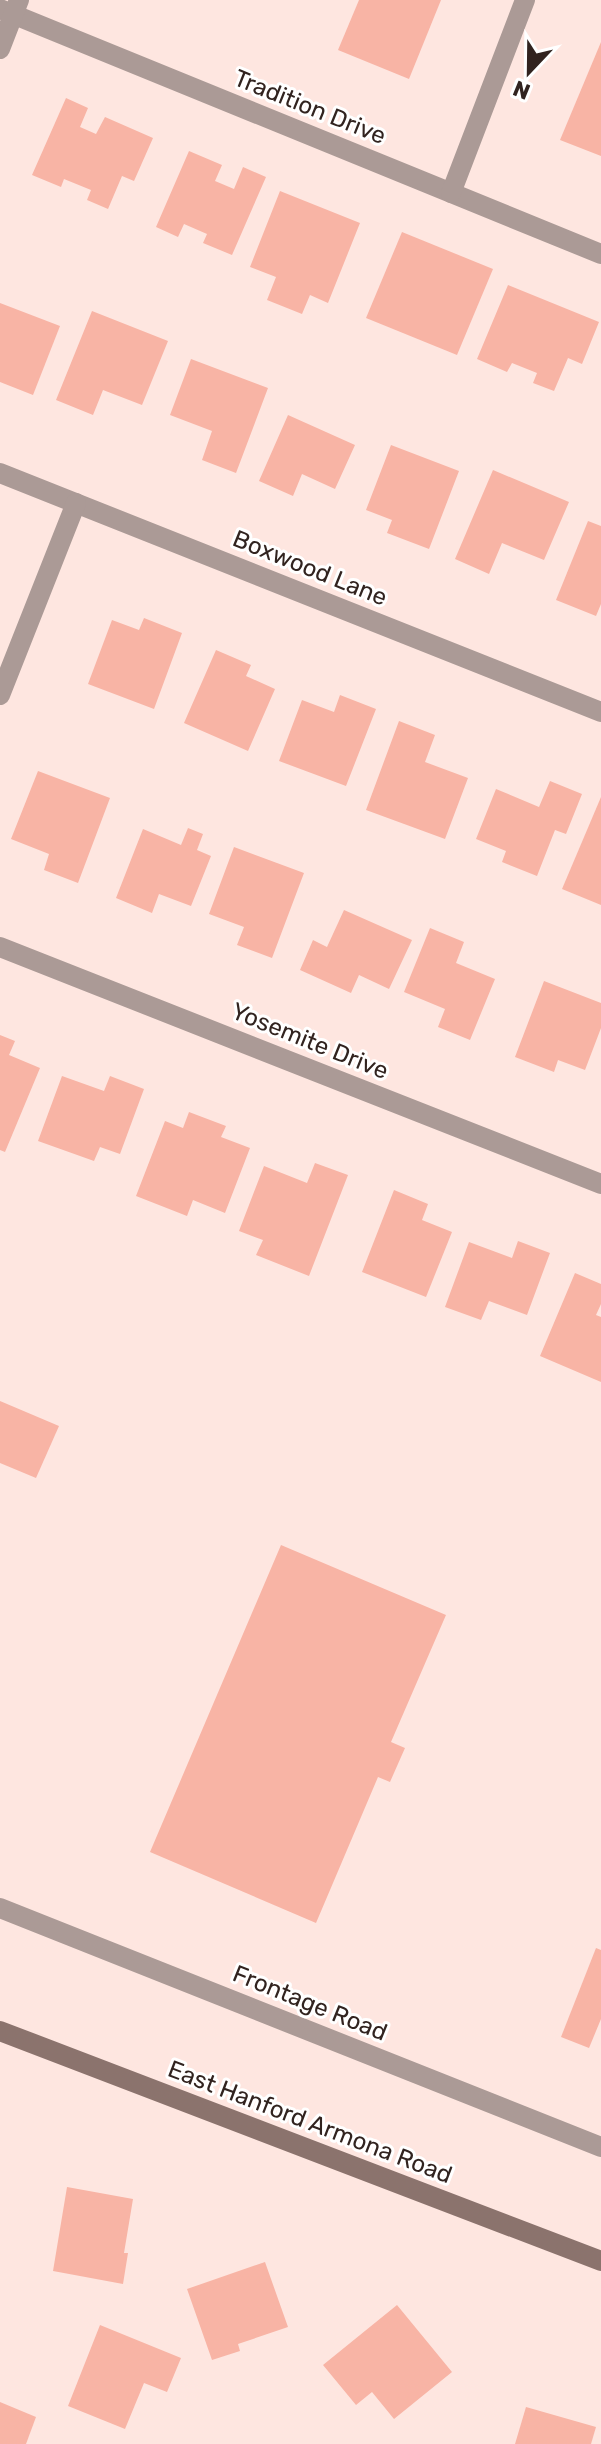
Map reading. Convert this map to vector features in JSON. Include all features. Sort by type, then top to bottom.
[{"type":"main road","name":"East Hanford Armona Road","points":[[0,2031],[601,2261]]},
{"type":"street","points":[[451,193],[525,0]]},
{"type":"street","points":[[0,49],[11,8]]},
{"type":"street","name":"Tradition Drive","points":[[11,8],[601,254]]},
{"type":"street","name":"Boxwood Lane","points":[[0,473],[601,712]]},
{"type":"street","points":[[0,695],[76,503]]},
{"type":"street","name":"Yosemite Drive","points":[[0,947],[601,1184]]},
{"type":"street","name":"Frontage Road","points":[[0,1908],[601,2147]]},
{"type":"building","points":[[359,0],[441,0],[409,79],[338,50]]},
{"type":"building","points":[[601,42],[601,156],[560,140]]},
{"type":"building","points":[[66,98],[88,108],[80,127],[96,134],[105,117],[153,138],[134,181],[122,176],[108,209],[87,200],[91,190],[64,179],[61,187],[32,175]]},
{"type":"building","points":[[189,151],[222,165],[215,181],[234,189],[243,167],[266,177],[232,255],[203,243],[207,234],[184,224],[178,237],[156,227]]},
{"type":"building","points":[[280,191],[360,223],[328,303],[310,295],[302,314],[267,300],[276,277],[250,267]]},
{"type":"building","points":[[402,232],[493,269],[457,355],[366,318]]},
{"type":"building","points":[[508,285],[599,322],[582,364],[568,358],[554,391],[533,383],[537,373],[512,363],[507,372],[477,359]]},
{"type":"building","points":[[0,303],[60,326],[33,395],[0,382]]},
{"type":"building","points":[[92,311],[168,341],[142,405],[103,390],[93,415],[56,400]]},
{"type":"building","points":[[191,359],[268,388],[236,473],[202,460],[212,431],[170,415]]},
{"type":"building","points":[[288,415],[355,445],[335,489],[302,474],[293,496],[259,481]]},
{"type":"building","points":[[391,445],[459,471],[429,549],[387,533],[392,520],[366,510]]},
{"type":"building","points":[[493,470],[569,502],[544,560],[502,543],[489,574],[455,559]]},
{"type":"building","points":[[588,521],[601,526],[601,604],[596,616],[556,600]]},
{"type":"building","points":[[144,618],[182,633],[154,709],[88,684],[112,620],[139,630]]},
{"type":"building","points":[[216,650],[251,665],[246,676],[275,689],[248,751],[184,723]]},
{"type":"building","points":[[340,695],[376,709],[346,786],[279,761],[302,700],[334,712]]},
{"type":"building","points":[[399,721],[435,735],[425,762],[468,778],[445,839],[366,810]]},
{"type":"building","points":[[38,771],[110,798],[78,883],[44,870],[49,854],[11,839]]},
{"type":"building","points":[[550,781],[582,794],[566,834],[555,830],[537,876],[502,862],[506,851],[476,839],[496,789],[539,807]]},
{"type":"building","points":[[601,797],[601,905],[562,889]]},
{"type":"building","points":[[188,828],[203,834],[197,850],[211,856],[191,906],[159,894],[152,913],[116,898],[143,829],[181,845]]},
{"type":"building","points":[[234,847],[304,873],[272,958],[237,945],[244,927],[209,914]]},
{"type":"building","points":[[344,910],[412,940],[389,989],[359,975],[351,993],[300,970],[313,940],[327,947]]},
{"type":"building","points":[[430,928],[464,942],[456,963],[495,979],[470,1040],[438,1027],[445,1009],[404,992]]},
{"type":"building","points":[[544,981],[601,1003],[601,1028],[585,1070],[558,1060],[554,1072],[515,1057]]},
{"type":"building","points":[[0,1035],[15,1041],[9,1055],[40,1068],[5,1152],[0,1150]]},
{"type":"building","points":[[62,1076],[104,1091],[110,1076],[144,1089],[120,1154],[100,1147],[94,1161],[38,1141]]},
{"type":"building","points":[[189,1112],[226,1126],[221,1137],[250,1148],[225,1213],[193,1200],[187,1216],[136,1196],[165,1121],[183,1128]]},
{"type":"building","points":[[315,1163],[348,1175],[309,1276],[256,1255],[263,1240],[239,1231],[264,1166],[307,1183]]},
{"type":"building","points":[[394,1190],[428,1204],[422,1220],[452,1232],[426,1297],[362,1272]]},
{"type":"building","points":[[518,1241],[550,1253],[527,1315],[489,1301],[481,1320],[445,1307],[469,1242],[512,1258]]},
{"type":"building","points":[[575,1273],[601,1284],[601,1304],[596,1315],[601,1317],[601,1382],[540,1356]]},
{"type":"building","points":[[0,1401],[59,1426],[36,1478],[0,1463]]},
{"type":"building","points":[[281,1545],[446,1615],[391,1742],[405,1748],[390,1782],[378,1777],[316,1923],[150,1852]]},
{"type":"building","points":[[596,1948],[601,1950],[601,2019],[589,2048],[561,2037]]},
{"type":"building","points":[[67,2187],[133,2199],[124,2253],[128,2253],[123,2284],[53,2271]]},
{"type":"building","points":[[265,2262],[288,2327],[238,2344],[240,2351],[212,2360],[187,2289]]},
{"type":"building","points":[[397,2305],[452,2372],[394,2419],[372,2392],[356,2405],[323,2365]]},
{"type":"building","points":[[100,2325],[181,2358],[167,2392],[144,2383],[125,2429],[68,2406]]},
{"type":"building","points":[[0,2402],[36,2417],[26,2444],[0,2444]]},
{"type":"building","points":[[526,2407],[596,2427],[591,2444],[515,2444]]}]
